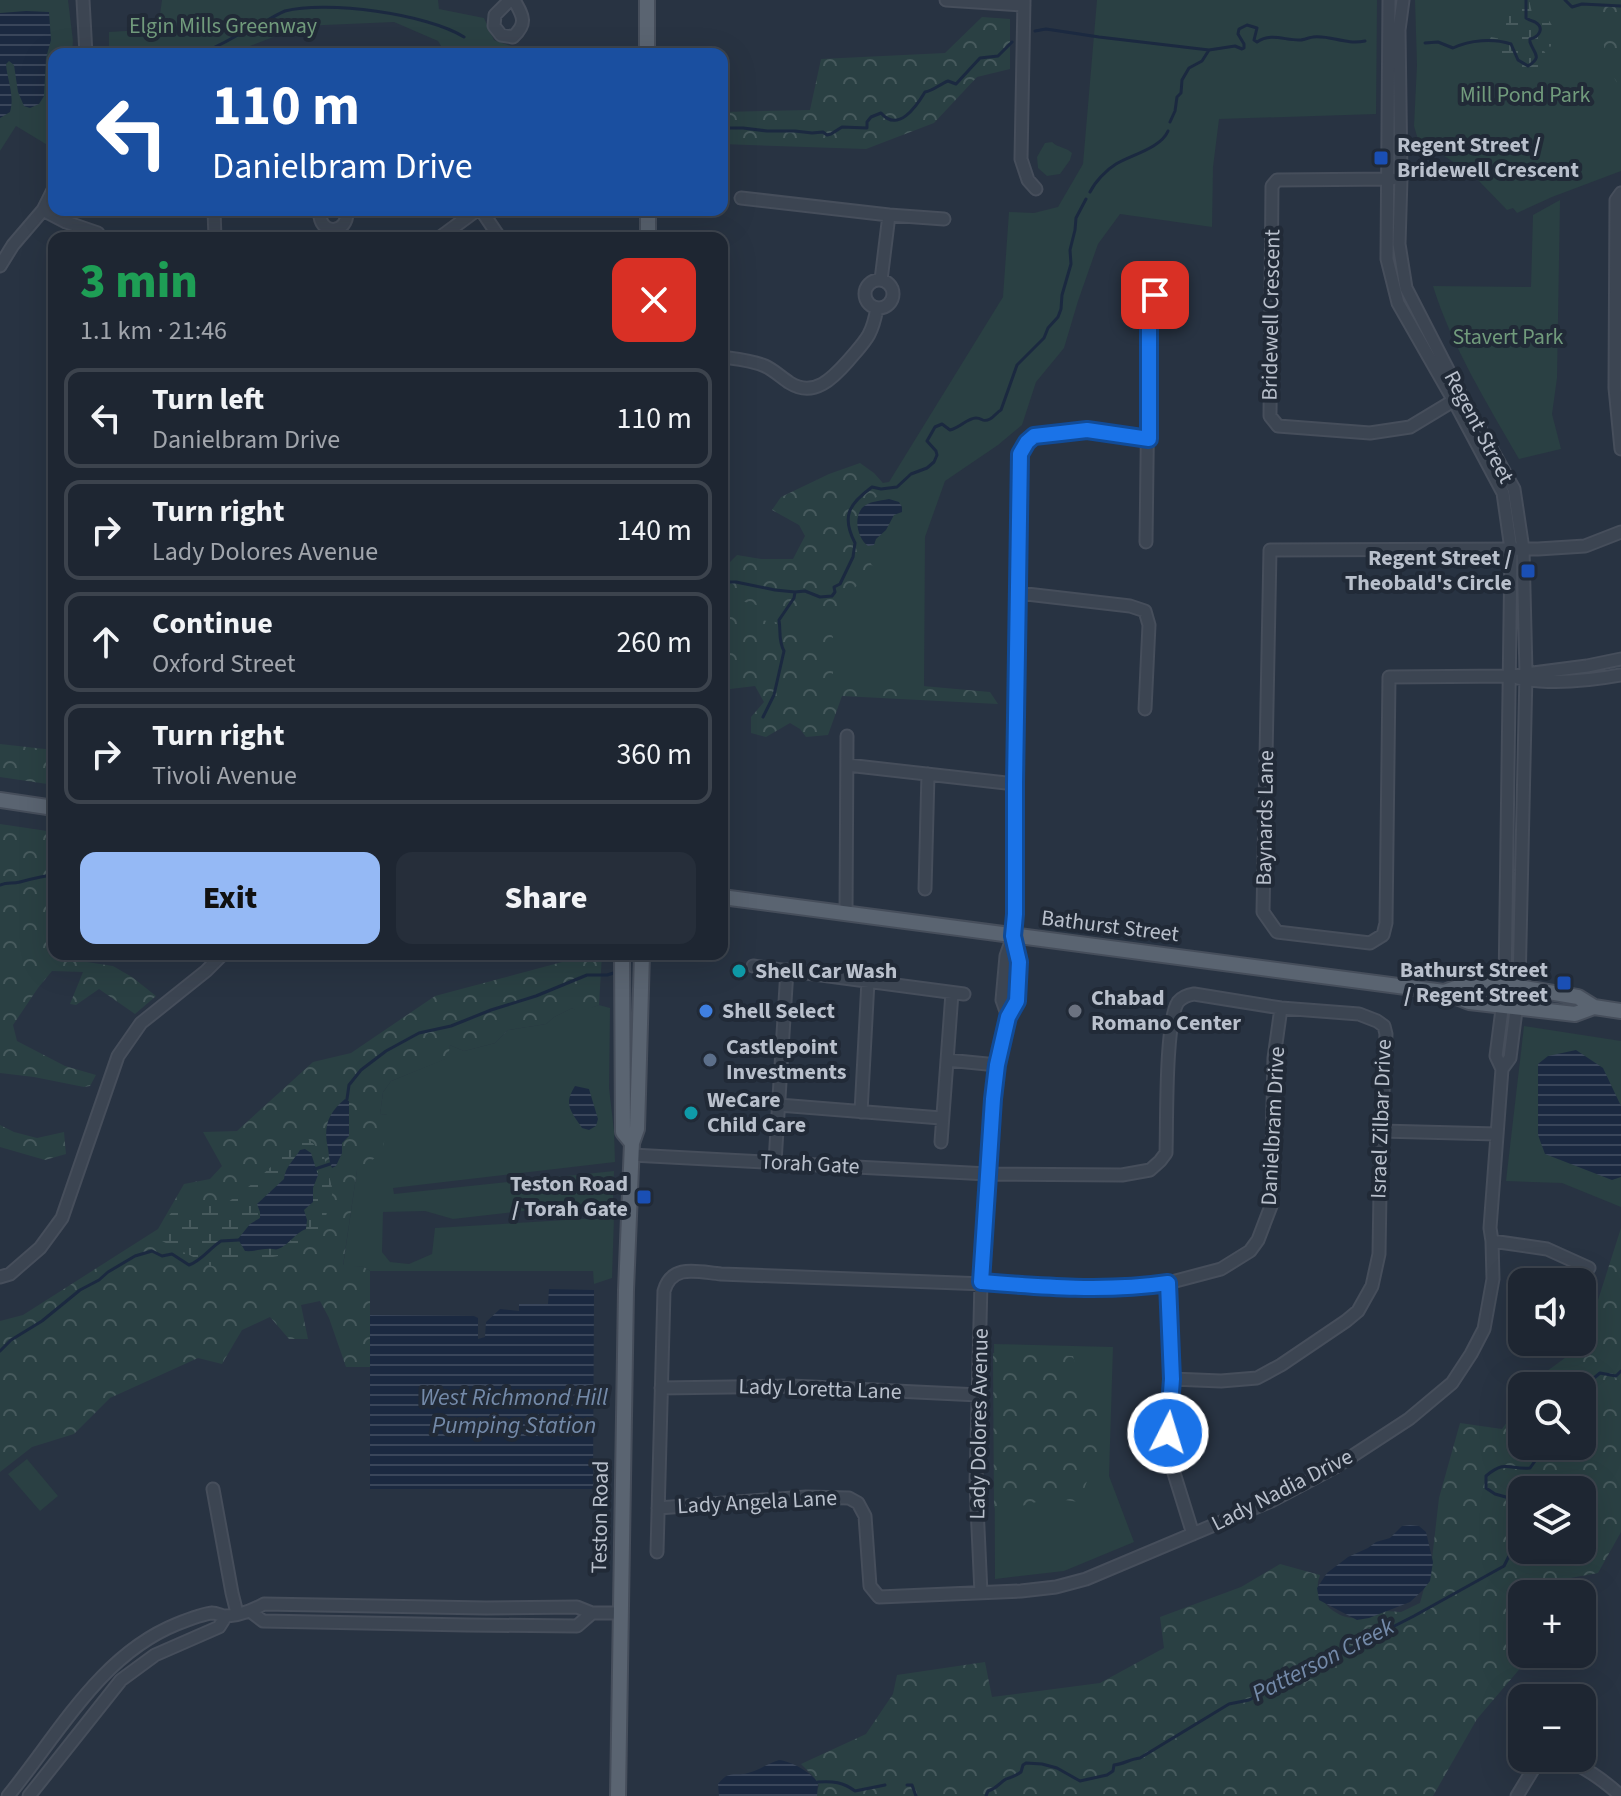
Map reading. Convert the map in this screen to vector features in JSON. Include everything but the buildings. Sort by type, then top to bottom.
[{"type":"main road","points":[[647,0],[647,48]]},
{"type":"main road","points":[[0,800],[48,807]]},
{"type":"main road","name":"Bathurst Street","points":[[728,898],[1444,992],[1469,1002],[1575,1014],[1594,1007]]},
{"type":"main road","name":"Teston Road","points":[[622,960],[623,1132],[632,1149]]},
{"type":"main road","name":"Teston Road","points":[[618,1796],[626,1305],[632,1149],[637,1129],[642,960]]},
{"type":"main road","name":"Bathurst Street","points":[[1444,992],[1469,983],[1512,987],[1578,997],[1594,1007],[1621,1011]]},
{"type":"street","points":[[83,0],[86,48]]},
{"type":"street","points":[[946,0],[1024,2],[1021,159],[1028,180],[1036,189]]},
{"type":"street","name":"Regent Street","points":[[1389,0],[1386,179],[1387,259],[1391,284],[1398,303],[1458,398]]},
{"type":"street","name":"Regent Street","points":[[1403,0],[1399,30],[1399,244],[1406,288],[1503,493],[1517,549],[1526,676],[1510,1007]]},
{"type":"street","name":"Bridewell Crescent","points":[[1401,178],[1277,180],[1272,186],[1270,416],[1278,426],[1370,433],[1410,427],[1458,398]]},
{"type":"street","points":[[1621,193],[1616,200],[1615,388],[1621,449]]},
{"type":"street","points":[[741,198],[944,219]]},
{"type":"street","points":[[0,266],[48,200]]},
{"type":"street","points":[[43,210],[48,213]]},
{"type":"street","points":[[881,280],[889,215]]},
{"type":"street","points":[[54,216],[95,232]]},
{"type":"street","points":[[334,232],[348,216]]},
{"type":"street","points":[[448,232],[470,216]]},
{"type":"street","points":[[881,280],[892,289],[892,298],[886,306],[877,308],[869,304],[865,292],[869,284],[881,280]]},
{"type":"street","points":[[728,358],[768,367],[797,387],[818,387],[837,374],[870,336],[877,308]]},
{"type":"street","points":[[1146,542],[1149,309]]},
{"type":"street","name":"Lady Dolores Avenue","points":[[981,1593],[976,1485],[981,1282],[997,1065],[1008,1017],[1017,1001],[1019,962],[1013,936],[1020,454],[1034,436],[1087,430],[1149,439]]},
{"type":"street","points":[[1517,549],[1585,546],[1621,532]]},
{"type":"street","name":"Regent Street","points":[[1512,987],[1510,676],[1517,549]]},
{"type":"street","name":"Baynards Lane","points":[[1510,676],[1389,677],[1386,923],[1383,935],[1370,943],[1277,932],[1263,912],[1270,550],[1517,549]]},
{"type":"street","points":[[1018,593],[1130,606],[1145,611],[1149,625],[1145,709]]},
{"type":"street","points":[[1526,676],[1621,659]]},
{"type":"street","points":[[1510,676],[1590,680],[1621,675]]},
{"type":"street","points":[[846,914],[847,736]]},
{"type":"street","points":[[847,765],[1015,784]]},
{"type":"street","points":[[925,889],[928,774]]},
{"type":"street","points":[[0,1277],[10,1274],[40,1248],[62,1218],[118,1056],[141,1023],[217,960]]},
{"type":"street","points":[[753,966],[958,994],[947,1060],[941,1142]]},
{"type":"street","points":[[775,1162],[787,970]]},
{"type":"street","points":[[861,1112],[868,981]]},
{"type":"street","name":"Israel Zilbar Drive","points":[[988,1174],[1122,1175],[1150,1170],[1160,1161],[1166,1153],[1171,1030],[1178,1002],[1184,996],[1194,994],[1281,1008],[1359,1014],[1384,1026],[1379,1254],[1372,1286],[1358,1311],[1281,1365],[1257,1378],[1221,1381],[1172,1379]]},
{"type":"street","name":"Lady Nadia Drive","points":[[874,1592],[879,1597],[890,1597],[1021,1591],[1056,1587],[1086,1579],[1271,1501],[1337,1466],[1409,1419],[1452,1383],[1484,1329],[1493,1279],[1490,1228],[1502,1069],[1496,1056],[1510,1007]]},
{"type":"street","name":"Danielbram Drive","points":[[981,1282],[1118,1289],[1168,1283],[1221,1269],[1250,1251],[1258,1240],[1271,1206],[1274,1058],[1281,1008]]},
{"type":"street","points":[[947,1060],[997,1065]]},
{"type":"street","points":[[779,1105],[941,1118]]},
{"type":"street","points":[[1381,1131],[1497,1134]]},
{"type":"street","name":"Torah Gate","points":[[632,1149],[775,1162],[988,1174]]},
{"type":"street","points":[[1492,1241],[1547,1249],[1589,1268]]},
{"type":"street","points":[[657,1552],[664,1291],[673,1275],[682,1271],[981,1282]]},
{"type":"street","points":[[1168,1283],[1172,1379],[1169,1457],[1193,1534]]},
{"type":"street","name":"Lady Loretta Lane","points":[[661,1388],[791,1386],[979,1395]]},
{"type":"street","points":[[213,1489],[232,1593],[232,1614],[219,1627],[155,1655],[121,1680],[28,1796],[12,1791],[94,1685],[129,1651],[177,1624],[212,1613],[232,1614],[250,1611],[264,1604],[577,1607],[592,1613],[621,1613]]},
{"type":"street","name":"Lady Angela Lane","points":[[658,1508],[806,1497],[849,1498],[858,1503],[865,1516],[870,1586],[874,1592]]},
{"type":"street","points":[[358,1606],[359,1622]]},
{"type":"street","points":[[467,1608],[467,1625]]},
{"type":"street","points":[[250,1611],[263,1621],[577,1626],[592,1613]]},
{"type":"street","points":[[94,1685],[106,1697]]},
{"type":"street","points":[[1517,1796],[1532,1772]]},
{"type":"street","points":[[1591,1772],[1621,1796]]},
{"type":"green space","points":[[0,0],[68,0],[72,48],[48,48],[48,145],[16,126],[0,151]]},
{"type":"green space","name":"Elgin Mills Greenway","points":[[162,0],[438,0],[439,9],[484,18],[494,40],[512,48],[442,48],[438,41],[394,22],[302,26],[245,48],[109,48],[109,32],[158,29]]},
{"type":"green space","points":[[1097,0],[1377,0],[1376,114],[1219,119],[1213,167],[1212,227],[1120,214],[1098,244],[1064,348],[1036,382],[1022,425],[945,481],[925,537],[924,689],[728,685],[728,572],[791,572],[838,490],[889,482],[1003,297],[1009,212],[1034,213],[1058,207],[1083,164]]},
{"type":"green space","name":"Mill Pond Park","points":[[1415,0],[1621,0],[1621,171],[1517,213],[1513,208],[1507,210],[1477,179],[1419,143],[1414,126],[1417,65]]},
{"type":"green space","points":[[1509,0],[1529,0],[1537,21],[1548,19],[1560,31],[1561,43],[1544,47],[1548,61],[1534,69],[1519,67],[1489,41],[1491,37],[1511,38],[1511,34],[1505,33]]},
{"type":"green space","points":[[1594,0],[1621,0],[1621,89],[1608,68]]},
{"type":"green space","points":[[982,17],[1010,19],[1010,69],[977,77],[934,123],[866,149],[728,144],[728,112],[810,110],[821,59],[945,53]]},
{"type":"green space","points":[[1052,142],[1072,153],[1060,174],[1047,176],[1038,168],[1037,157],[1045,143]]},
{"type":"green space","name":"Stavert Park","points":[[1560,200],[1557,378],[1552,414],[1561,449],[1519,459],[1460,353],[1433,286],[1531,287],[1533,215]]},
{"type":"green space","points":[[860,463],[890,491],[868,501],[856,530],[858,542],[874,568],[835,608],[760,606],[730,598],[728,601],[728,562],[737,555],[793,559],[805,536],[799,525],[772,510],[781,497]]},
{"type":"green space","points":[[728,616],[828,629],[833,637],[833,678],[990,692],[998,704],[842,696],[828,735],[806,737],[790,723],[766,737],[751,733],[751,717],[764,702],[755,686],[728,689]]},
{"type":"green space","points":[[0,744],[48,749],[48,784],[0,777]]},
{"type":"green space","points":[[0,824],[48,831],[48,960],[88,960],[113,966],[156,996],[135,1014],[99,989],[76,1005],[70,1004],[83,972],[52,971],[13,1025],[17,1041],[65,1066],[96,1075],[90,1086],[84,1087],[0,1073]]},
{"type":"green space","points":[[570,960],[602,960],[599,1005],[579,1012],[572,1008],[546,1024],[508,1030],[495,1043],[464,1051],[450,1045],[448,1058],[391,1081],[383,1092],[380,1114],[387,1115],[387,1130],[381,1154],[357,1170],[343,1265],[364,1267],[370,1271],[370,1367],[346,1367],[320,1301],[301,1305],[308,1339],[289,1339],[270,1317],[242,1330],[222,1364],[198,1358],[110,1398],[74,1434],[32,1447],[0,1472],[0,1321],[23,1315],[158,1229],[184,1184],[210,1179],[222,1166],[203,1132],[237,1131],[313,1062],[351,1053],[435,996]]},
{"type":"green space","points":[[599,1005],[610,1008],[609,1088],[615,1162],[393,1188],[394,1194],[614,1171],[613,1201],[453,1219],[425,1211],[383,1212],[382,1252],[390,1262],[409,1264],[432,1254],[435,1228],[614,1217],[612,1278],[594,1284],[593,1271],[370,1271],[364,1267],[343,1266],[357,1170],[387,1115],[380,1114],[383,1092],[391,1081],[447,1058],[450,1045],[464,1051],[495,1043],[508,1030],[546,1024],[572,1008],[579,1011]]},
{"type":"green space","points":[[1524,1026],[1621,1041],[1621,1207],[1562,1183],[1506,1181]]},
{"type":"green space","points":[[0,1125],[37,1138],[64,1132],[66,1154],[45,1160],[0,1147]]},
{"type":"green space","points":[[305,1136],[323,1153],[333,1191],[322,1230],[288,1254],[232,1262],[220,1268],[162,1241],[166,1221],[179,1206],[196,1202],[219,1209]]},
{"type":"green space","points":[[1621,1228],[1621,1532],[1598,1573],[1564,1580],[1508,1580],[1508,1668],[1520,1668],[1477,1719],[1433,1796],[814,1796],[819,1786],[801,1764],[866,1734],[893,1694],[897,1675],[985,1662],[992,1697],[1100,1683],[1164,1648],[1160,1617],[1241,1587],[1280,1564],[1320,1575],[1318,1587],[1325,1603],[1347,1617],[1364,1616],[1371,1610],[1401,1612],[1420,1603],[1432,1559],[1439,1498],[1460,1423],[1502,1429],[1508,1421],[1508,1460],[1596,1460],[1596,1372],[1546,1372],[1568,1356],[1596,1356],[1596,1306]]},
{"type":"green space","points":[[994,1344],[1113,1347],[1109,1476],[1134,1542],[1064,1571],[995,1579]]},
{"type":"green space","points":[[993,1353],[1073,1356],[1086,1403],[1101,1412],[1103,1440],[1079,1502],[1051,1498],[1003,1511],[994,1507]]},
{"type":"green space","points":[[27,1459],[58,1496],[40,1511],[8,1474]]},
{"type":"water","points":[[49,12],[51,40],[46,58],[44,96],[39,104],[30,108],[24,106],[18,92],[14,65],[9,61],[6,64],[11,106],[10,112],[0,118],[0,13]]},
{"type":"water","points":[[889,499],[899,502],[902,512],[894,515],[874,545],[868,546],[858,528],[859,513],[868,504]]},
{"type":"water","points":[[1576,1050],[1603,1068],[1621,1106],[1621,1177],[1612,1180],[1545,1154],[1538,1135],[1538,1064],[1548,1056]]},
{"type":"water","points":[[575,1086],[589,1089],[598,1119],[596,1126],[589,1130],[582,1128],[570,1108],[569,1098]]},
{"type":"water","points":[[345,1099],[349,1101],[349,1136],[342,1143],[342,1153],[332,1168],[327,1127],[334,1110]]},
{"type":"water","points":[[300,1150],[311,1153],[318,1175],[313,1188],[313,1202],[304,1210],[306,1229],[277,1249],[245,1251],[238,1239],[250,1224],[260,1218],[257,1204],[284,1179],[290,1164]]},
{"type":"water","name":"West Richmond Hill Pumping Station","points":[[549,1289],[594,1290],[593,1489],[370,1489],[370,1315],[474,1316],[478,1318],[478,1339],[485,1337],[486,1322],[500,1309],[519,1311],[519,1304],[548,1304]]},
{"type":"water","points":[[1402,1526],[1419,1526],[1426,1532],[1433,1562],[1430,1581],[1410,1602],[1357,1620],[1319,1600],[1317,1588],[1327,1573],[1348,1557],[1390,1538]]},
{"type":"water","points":[[779,1760],[811,1775],[818,1783],[817,1796],[719,1796],[718,1784],[726,1777],[748,1773]]},
{"type":"waterway","points":[[1425,43],[1438,42],[1453,48],[1482,41],[1504,42],[1511,44],[1518,60],[1528,66],[1536,58],[1530,39],[1540,29],[1538,24],[1526,18],[1526,0]]},
{"type":"waterway","points":[[1565,0],[1572,7],[1582,4],[1621,6]]},
{"type":"waterway","points":[[212,48],[285,11],[325,7],[402,16],[448,29],[464,37]]},
{"type":"waterway","points":[[1035,31],[1046,29],[1209,50],[1235,46],[1244,48],[1238,34],[1239,29],[1247,25],[1257,28],[1254,40],[1257,42],[1268,38],[1301,40],[1312,37],[1365,41]]},
{"type":"waterway","points":[[728,128],[823,132],[827,135],[842,127],[867,128],[871,117],[881,113],[887,118],[900,119],[912,111],[925,92],[948,81],[956,84],[980,58],[998,56],[1012,42]]},
{"type":"waterway","points":[[1170,122],[1181,93],[1182,80],[1189,68],[1202,61],[1209,50]]},
{"type":"waterway","points":[[1090,192],[1112,167],[1152,147],[1168,131]]},
{"type":"waterway","points":[[728,582],[775,590],[805,591],[820,597],[832,596],[834,587],[840,584],[853,557],[855,543],[848,518],[858,499],[872,487],[897,487],[911,474],[934,462],[936,451],[927,441],[935,427],[942,424],[950,430],[973,418],[987,420],[1001,410],[1017,365],[1044,338],[1058,317],[1071,264],[1070,250],[1076,218],[1086,199]]},
{"type":"waterway","points":[[763,717],[774,695],[784,651],[779,620],[795,592]]},
{"type":"waterway","points":[[0,885],[48,876]]},
{"type":"waterway","points":[[347,1099],[349,1085],[361,1070],[386,1051],[419,1033],[451,1026],[587,975],[617,972]]},
{"type":"waterway","points":[[315,1169],[330,1164]]},
{"type":"waterway","points":[[0,1351],[80,1290],[135,1256],[152,1251],[162,1256],[172,1254],[189,1265],[221,1241],[239,1240]]},
{"type":"waterway","name":"Patterson Creek","points":[[1596,1376],[1600,1373],[1616,1376],[1621,1371]]},
{"type":"waterway","name":"Patterson Creek","points":[[986,1796],[988,1791],[1021,1772],[1026,1763],[1057,1768],[1080,1781],[1107,1775],[1113,1771],[1114,1765],[1140,1758],[1229,1704],[1249,1700],[1504,1566],[1522,1518],[1513,1499],[1486,1488],[1486,1476],[1503,1467],[1530,1468],[1535,1460]]},
{"type":"waterway","points":[[818,1782],[838,1783],[855,1791],[885,1785]]},
{"type":"waterway","points":[[907,1785],[912,1785],[916,1796]]},
{"type":"place","name":"Regent Street / Bridewell Crescent","points":[[1381,158]]},
{"type":"place","name":"Regent Street / Theobald's Circle","points":[[1528,571]]},
{"type":"place","name":"Shell Car Wash","points":[[739,971]]},
{"type":"place","name":"Bathurst Street / Regent Street","points":[[1564,983]]},
{"type":"place","name":"Shell Select","points":[[706,1011]]},
{"type":"place","name":"Chabad Romano Center","points":[[1075,1011]]},
{"type":"place","name":"Castlepoint Investments","points":[[710,1060]]},
{"type":"place","name":"WeCare Child Care","points":[[691,1113]]},
{"type":"place","name":"Teston Road / Torah Gate","points":[[644,1197]]},
{"type":"route","points":[[1155,295],[1149,309],[1149,439],[1087,430],[1034,436],[1020,454],[1013,936],[1019,962],[1017,1001],[1008,1017],[997,1065],[981,1282],[1081,1289],[1118,1289],[1168,1283],[1172,1379],[1168,1433]]}]
